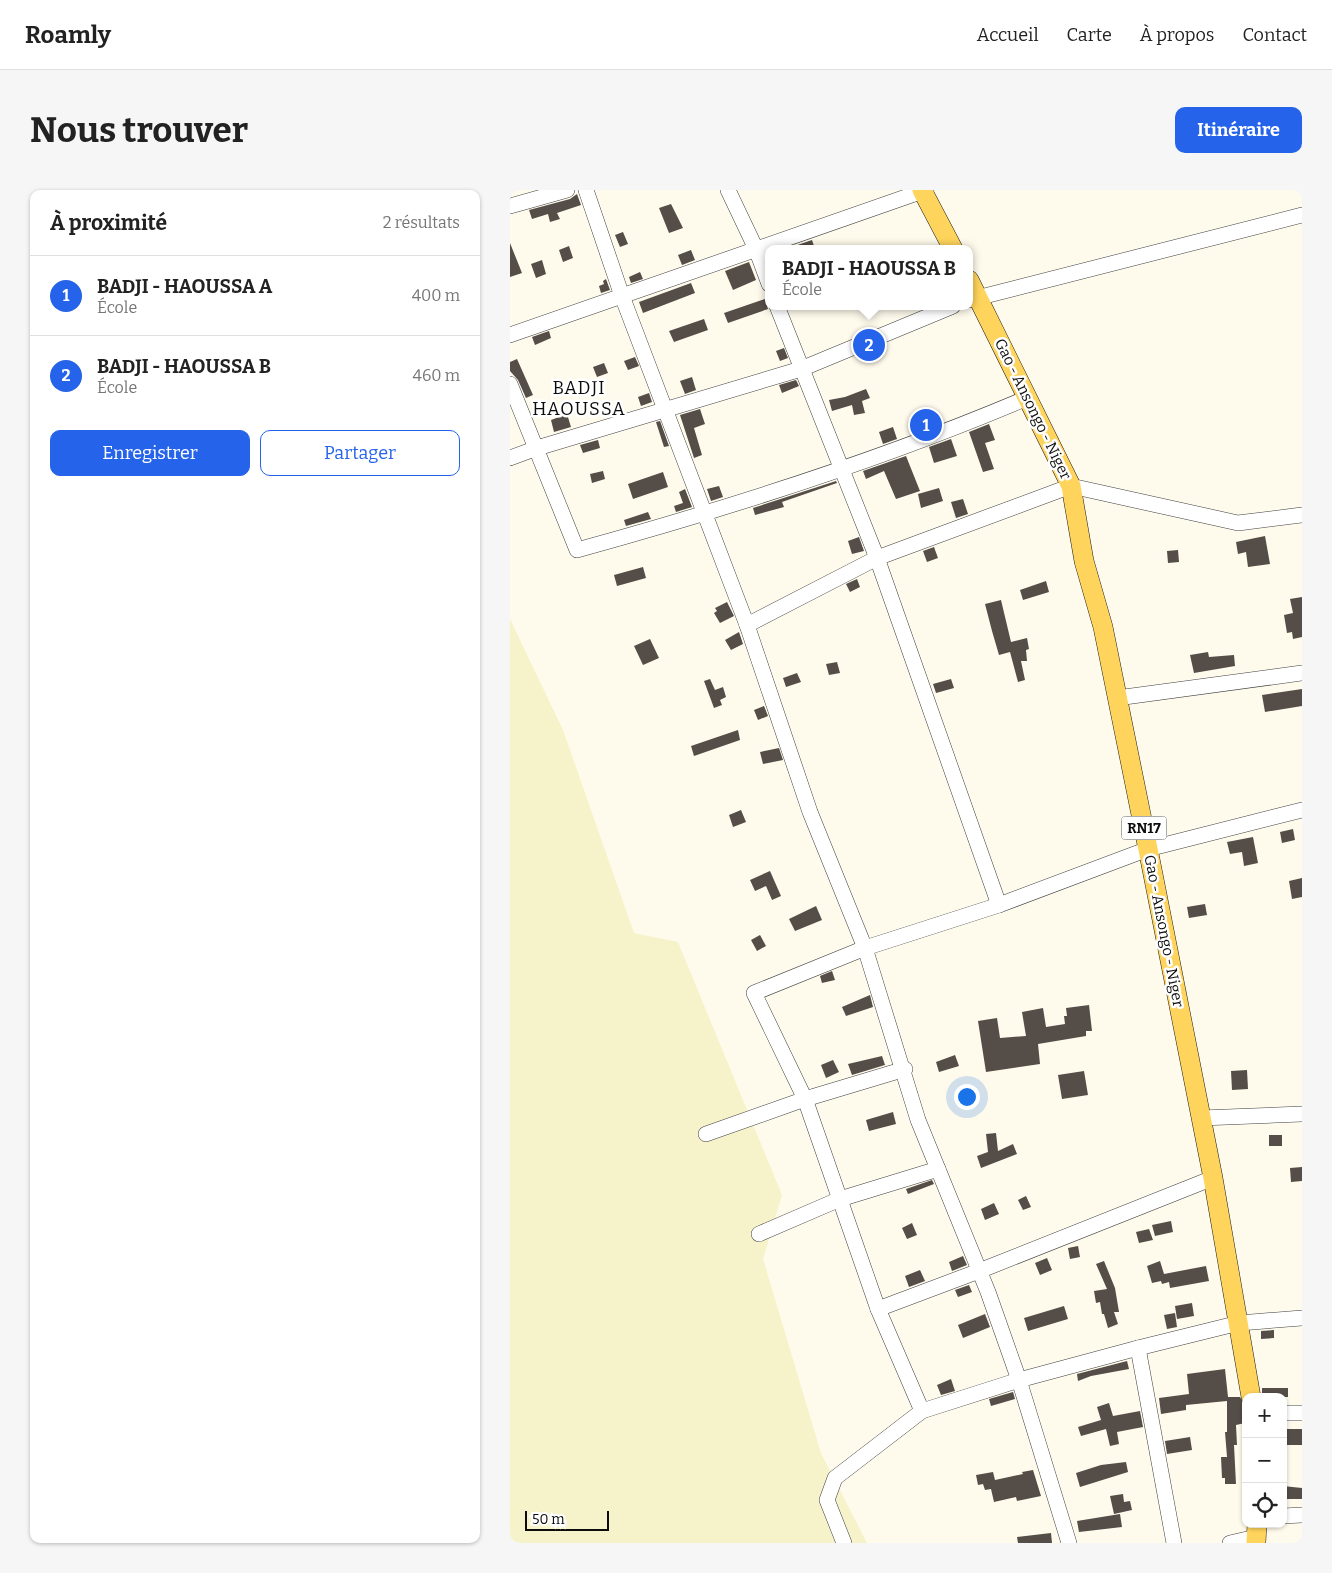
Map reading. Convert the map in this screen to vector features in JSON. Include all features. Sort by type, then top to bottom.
[{"type":"main road","points":[[924,190],[951,245]]},
{"type":"main road","name":"Gao - Ansongo - Niger","points":[[973,294],[1071,486],[1084,561],[1102,627],[1118,698],[1148,849],[1213,1178],[1250,1393]]},
{"type":"street","points":[[510,206],[567,190]]},
{"type":"street","points":[[586,190],[622,296],[747,626],[810,812],[865,948],[904,1069],[918,1120],[979,1271],[1019,1380],[1068,1543]]},
{"type":"street","points":[[728,190],[756,249],[765,273]]},
{"type":"street","points":[[767,245],[924,190]]},
{"type":"street","points":[[973,292],[1302,215]]},
{"type":"street","points":[[510,336],[765,246]]},
{"type":"street","points":[[779,310],[801,369],[877,558],[999,905]]},
{"type":"street","points":[[510,458],[537,448],[667,411],[801,369],[943,310]]},
{"type":"street","points":[[510,384],[577,550],[703,514],[843,470],[944,433],[1026,398]]},
{"type":"street","points":[[747,626],[877,558],[1071,486],[1238,524],[1302,515]]},
{"type":"street","points":[[1118,698],[1302,674]]},
{"type":"street","points":[[922,1411],[878,1310],[805,1099],[754,993],[865,948],[999,905],[1148,849],[1302,810]]},
{"type":"street","points":[[706,1134],[805,1099],[904,1069]]},
{"type":"street","points":[[1201,1118],[1302,1114]]},
{"type":"street","points":[[759,1234],[840,1199],[938,1169]]},
{"type":"street","points":[[878,1310],[1213,1178]]},
{"type":"street","points":[[844,1543],[827,1500],[835,1478],[922,1411],[1019,1380],[1138,1348],[1239,1324],[1302,1318]]},
{"type":"street","points":[[1138,1348],[1174,1543]]},
{"type":"street","points":[[1287,1413],[1302,1413]]},
{"type":"street","points":[[1287,1516],[1302,1515]]},
{"type":"street","points":[[1230,1543],[1256,1535]]},
{"type":"shaded area","points":[[510,619],[563,730],[634,933],[678,942],[782,1195],[763,1259],[821,1453],[867,1543],[510,1543]]},
{"type":"building","points":[[577,194],[581,205],[557,213],[560,219],[550,222],[548,214],[532,219],[529,210],[570,199]]},
{"type":"building","points":[[671,204],[683,228],[669,233],[659,208]]},
{"type":"building","points":[[623,232],[628,244],[620,247],[615,235]]},
{"type":"building","points":[[812,240],[814,245],[798,245]]},
{"type":"building","points":[[510,243],[522,273],[510,277]]},
{"type":"building","points":[[569,246],[573,258],[563,262],[559,250]]},
{"type":"building","points":[[691,250],[695,260],[682,265],[678,255]]},
{"type":"building","points":[[542,260],[546,274],[536,278],[531,264]]},
{"type":"building","points":[[749,262],[756,280],[733,290],[725,271]]},
{"type":"building","points":[[640,272],[643,279],[631,283],[629,277]]},
{"type":"building","points":[[606,279],[610,290],[601,293],[599,286],[604,284],[603,281]]},
{"type":"building","points":[[691,283],[695,293],[643,313],[639,302]]},
{"type":"building","points":[[765,299],[765,310],[728,323],[724,313]]},
{"type":"building","points":[[704,319],[708,330],[674,342],[669,331]]},
{"type":"building","points":[[549,331],[551,338],[535,345],[532,337]]},
{"type":"building","points":[[784,348],[788,358],[780,361],[776,351]]},
{"type":"building","points":[[635,357],[639,366],[628,370],[624,361]]},
{"type":"building","points":[[517,359],[533,395],[526,398],[518,380],[510,371],[510,362]]},
{"type":"building","points":[[604,363],[608,373],[597,377],[593,367]]},
{"type":"building","points":[[692,377],[696,390],[685,394],[680,381]]},
{"type":"building","points":[[796,380],[799,386],[782,393],[779,385]]},
{"type":"building","points":[[866,389],[870,398],[862,401],[865,413],[854,415],[852,405],[832,411],[829,400],[845,397]]},
{"type":"building","points":[[649,393],[652,402],[641,406],[638,397]]},
{"type":"building","points":[[700,409],[705,424],[694,428],[702,455],[694,458],[680,415]]},
{"type":"building","points":[[567,414],[571,427],[554,432],[551,420]]},
{"type":"building","points":[[660,421],[669,446],[664,447],[656,422]]},
{"type":"building","points":[[989,424],[995,440],[985,443],[994,469],[983,472],[969,432]]},
{"type":"building","points":[[893,427],[897,439],[883,444],[879,432]]},
{"type":"building","points":[[951,439],[957,456],[934,463],[929,447]]},
{"type":"building","points":[[598,440],[600,448],[583,453],[580,445]]},
{"type":"building","points":[[906,456],[920,491],[896,499],[884,471],[866,479],[863,471]]},
{"type":"building","points":[[603,471],[605,479],[592,483],[590,474]]},
{"type":"building","points":[[663,472],[668,487],[633,499],[628,484]]},
{"type":"building","points":[[836,481],[837,483],[782,502],[784,507],[755,515],[753,508]]},
{"type":"building","points":[[719,486],[723,497],[711,501],[707,489]]},
{"type":"building","points":[[939,488],[943,501],[921,508],[918,494]]},
{"type":"building","points":[[685,489],[692,507],[676,512],[674,506],[683,503],[679,492]]},
{"type":"building","points":[[963,499],[968,514],[956,518],[951,502]]},
{"type":"building","points":[[648,512],[651,519],[626,526],[624,520]]},
{"type":"building","points":[[1265,536],[1270,564],[1248,567],[1246,552],[1238,554],[1236,542]]},
{"type":"building","points":[[859,537],[864,551],[852,554],[848,541]]},
{"type":"building","points":[[934,547],[938,558],[927,562],[923,551]]},
{"type":"building","points":[[1178,550],[1179,562],[1168,563],[1167,551]]},
{"type":"building","points":[[643,567],[646,578],[617,586],[614,575]]},
{"type":"building","points":[[857,579],[860,587],[850,592],[846,584]]},
{"type":"building","points":[[1046,581],[1049,592],[1023,600],[1020,590]]},
{"type":"building","points":[[1302,597],[1302,637],[1293,639],[1292,632],[1287,633],[1284,615],[1293,613],[1290,599]]},
{"type":"building","points":[[1001,600],[1011,642],[1027,638],[1029,649],[1026,650],[1027,661],[1021,661],[1025,680],[1018,682],[1010,652],[999,655],[985,604]]},
{"type":"building","points":[[727,602],[734,616],[720,623],[714,613],[717,611],[715,608]]},
{"type":"building","points":[[739,632],[743,644],[731,650],[725,640]]},
{"type":"building","points":[[650,639],[659,658],[643,665],[634,646]]},
{"type":"building","points":[[1208,652],[1209,657],[1234,655],[1235,666],[1194,673],[1190,655]]},
{"type":"building","points":[[837,662],[840,673],[829,675],[826,664]]},
{"type":"building","points":[[797,673],[801,682],[786,687],[783,678]]},
{"type":"building","points":[[710,679],[715,690],[723,687],[726,697],[720,700],[722,705],[714,708],[704,681]]},
{"type":"building","points":[[951,679],[954,688],[936,693],[933,684]]},
{"type":"building","points":[[1302,689],[1302,706],[1265,712],[1262,695]]},
{"type":"building","points":[[764,706],[768,716],[758,720],[754,710]]},
{"type":"building","points":[[738,730],[740,740],[694,756],[691,746]]},
{"type":"building","points":[[779,748],[783,760],[763,764],[760,752]]},
{"type":"building","points":[[741,810],[746,822],[733,827],[729,815]]},
{"type":"building","points":[[1293,829],[1295,840],[1282,843],[1280,832]]},
{"type":"building","points":[[1253,837],[1258,863],[1244,866],[1242,852],[1230,854],[1227,842]]},
{"type":"building","points":[[770,871],[781,896],[772,900],[766,886],[755,891],[750,880]]},
{"type":"building","points":[[1302,878],[1302,897],[1292,899],[1289,881]]},
{"type":"building","points":[[1205,904],[1207,915],[1189,918],[1187,907]]},
{"type":"building","points":[[816,906],[822,920],[795,931],[789,919]]},
{"type":"building","points":[[760,935],[766,946],[757,951],[751,940]]},
{"type":"building","points":[[832,971],[835,980],[822,983],[820,976]]},
{"type":"building","points":[[870,995],[873,1007],[846,1016],[842,1007]]},
{"type":"building","points":[[1089,1005],[1092,1031],[1086,1031],[1086,1036],[1038,1044],[1040,1064],[986,1072],[978,1021],[997,1018],[1000,1038],[1026,1036],[1022,1012],[1043,1008],[1046,1027],[1065,1024],[1066,1008]]},
{"type":"building","points":[[955,1055],[959,1066],[939,1072],[936,1062]]},
{"type":"building","points":[[882,1056],[885,1065],[852,1075],[848,1064]]},
{"type":"building","points":[[833,1060],[839,1072],[826,1078],[821,1065]]},
{"type":"building","points":[[1247,1070],[1248,1089],[1232,1090],[1231,1071]]},
{"type":"building","points":[[1084,1071],[1088,1095],[1062,1099],[1058,1075]]},
{"type":"building","points":[[893,1112],[896,1124],[869,1131],[866,1120]]},
{"type":"building","points":[[996,1133],[998,1151],[1013,1144],[1017,1154],[981,1168],[977,1156],[988,1152],[986,1134]]},
{"type":"building","points":[[1269,1135],[1282,1135],[1282,1146],[1269,1146]]},
{"type":"building","points":[[1302,1167],[1302,1181],[1291,1182],[1290,1168]]},
{"type":"building","points":[[932,1180],[934,1184],[908,1194],[906,1189]]},
{"type":"building","points":[[1026,1196],[1031,1207],[1023,1210],[1018,1200]]},
{"type":"building","points":[[994,1203],[999,1214],[985,1220],[981,1209]]},
{"type":"building","points":[[1171,1221],[1173,1232],[1155,1236],[1152,1225]]},
{"type":"building","points":[[912,1223],[917,1235],[907,1239],[902,1228]]},
{"type":"building","points":[[1149,1229],[1153,1240],[1139,1243],[1136,1232]]},
{"type":"building","points":[[1078,1246],[1080,1257],[1070,1259],[1068,1248]]},
{"type":"building","points":[[963,1256],[967,1265],[952,1271],[949,1262]]},
{"type":"building","points":[[1047,1258],[1052,1270],[1040,1275],[1035,1263]]},
{"type":"building","points":[[1104,1261],[1115,1288],[1119,1312],[1114,1312],[1118,1324],[1108,1328],[1104,1314],[1102,1314],[1100,1302],[1096,1303],[1094,1291],[1107,1289],[1096,1264]]},
{"type":"building","points":[[1160,1261],[1164,1274],[1206,1266],[1209,1281],[1170,1288],[1169,1282],[1162,1284],[1161,1281],[1152,1283],[1147,1266]]},
{"type":"building","points":[[920,1270],[925,1281],[909,1287],[905,1276]]},
{"type":"building","points":[[969,1285],[972,1292],[958,1297],[955,1290]]},
{"type":"building","points":[[1192,1303],[1194,1316],[1177,1319],[1175,1306]]},
{"type":"building","points":[[1064,1306],[1068,1319],[1028,1331],[1024,1318]]},
{"type":"building","points":[[1175,1313],[1177,1327],[1167,1329],[1164,1315]]},
{"type":"building","points":[[985,1314],[990,1327],[963,1338],[958,1325]]},
{"type":"building","points":[[1274,1330],[1274,1338],[1261,1339],[1261,1331]]},
{"type":"building","points":[[1127,1361],[1129,1369],[1091,1376],[1078,1381],[1077,1374]]},
{"type":"building","points":[[1225,1369],[1228,1397],[1240,1397],[1242,1400],[1242,1424],[1236,1425],[1237,1445],[1234,1445],[1236,1484],[1225,1484],[1225,1478],[1222,1478],[1221,1457],[1227,1457],[1225,1432],[1227,1432],[1227,1401],[1186,1405],[1186,1410],[1161,1414],[1159,1398],[1189,1394],[1187,1374]]},
{"type":"building","points":[[951,1379],[955,1391],[941,1395],[937,1385]]},
{"type":"building","points":[[1262,1388],[1288,1388],[1288,1397],[1287,1393],[1262,1393]]},
{"type":"building","points":[[1013,1392],[1015,1399],[991,1406],[989,1399]]},
{"type":"building","points":[[1109,1403],[1113,1416],[1140,1411],[1143,1427],[1117,1432],[1119,1444],[1110,1446],[1106,1429],[1081,1436],[1078,1427],[1101,1420],[1097,1407]]},
{"type":"building","points":[[1287,1429],[1302,1429],[1302,1445],[1287,1445]]},
{"type":"building","points":[[1190,1437],[1192,1450],[1167,1454],[1165,1441]]},
{"type":"building","points":[[1126,1462],[1128,1472],[1080,1487],[1076,1473],[1101,1465]]},
{"type":"building","points":[[1033,1470],[1041,1496],[1017,1501],[1016,1497],[994,1502],[991,1489],[985,1490],[983,1484],[978,1485],[976,1475],[993,1472],[995,1480]]},
{"type":"building","points":[[1287,1486],[1302,1488],[1302,1499],[1287,1499]]},
{"type":"building","points":[[1123,1494],[1124,1502],[1130,1501],[1132,1510],[1114,1514],[1110,1496]]},
{"type":"building","points":[[1120,1514],[1122,1527],[1079,1532],[1077,1521]]},
{"type":"building","points":[[1051,1533],[1052,1543],[1018,1543],[1017,1537]]},
{"type":"place","name":"BADJI - HAOUSSA B","points":[[869,345]]},
{"type":"place","name":"BADJI - HAOUSSA A","points":[[926,425]]},
{"type":"district","name":"BADJI HAOUSSA","points":[[579,398]]}]
